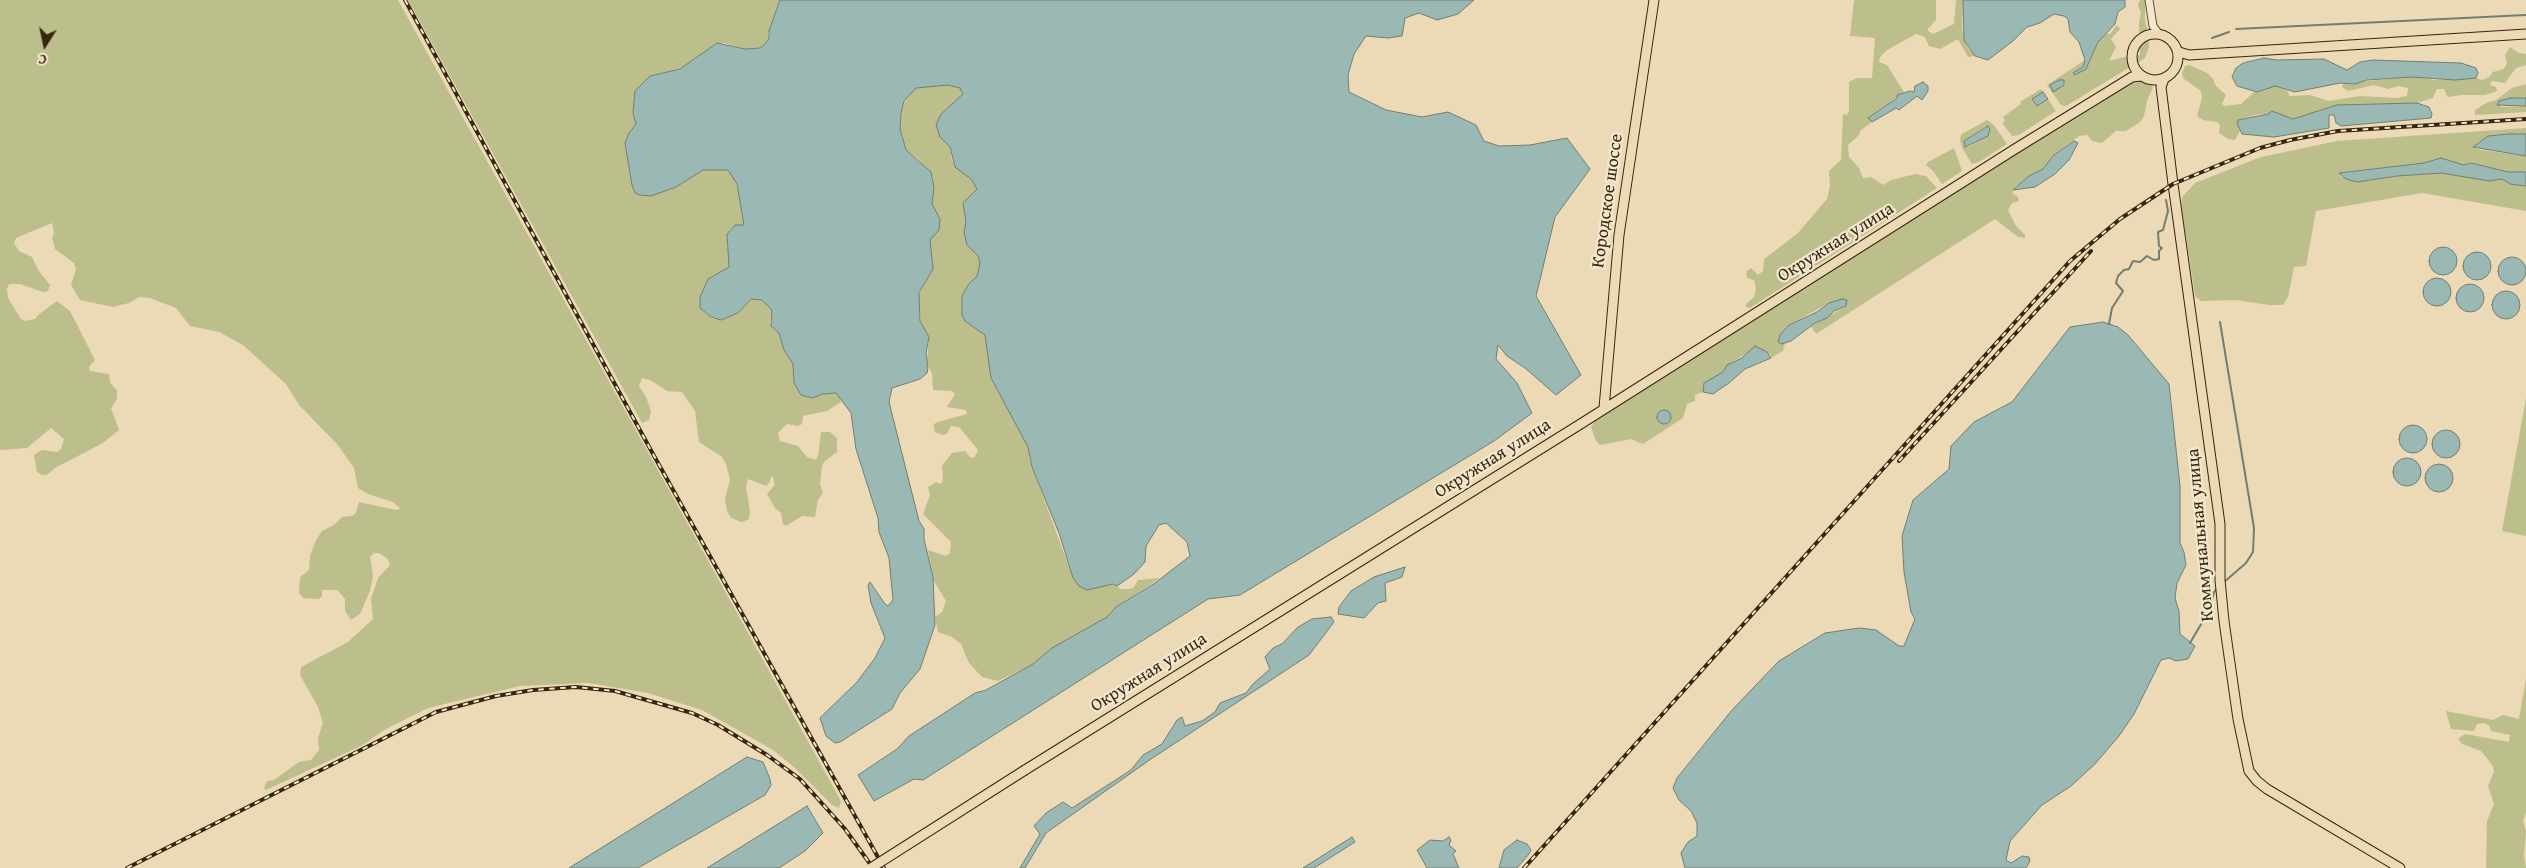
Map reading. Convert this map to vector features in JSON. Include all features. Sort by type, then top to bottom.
[{"type":"main road","name":"Кородское шоссе","points":[[1604,408],[1619,234],[1654,0]]},
{"type":"main road","points":[[2154,31],[2171,38],[2179,56],[2172,74],[2160,82],[2137,74],[2132,58],[2133,50],[2142,38],[2154,31]]},
{"type":"main road","points":[[2179,56],[2526,34]]},
{"type":"main road","name":"Окружная улица","points":[[871,868],[1024,770],[2137,74]]},
{"type":"main road","name":"Коммунальная улица","points":[[2160,82],[2220,524],[2220,580],[2222,597],[2238,720],[2249,771],[2267,789],[2400,868]]},
{"type":"street","points":[[2149,0],[2154,31]]},
{"type":"green space","points":[[0,0],[398,0],[841,801],[839,808],[832,805],[795,768],[773,750],[702,710],[648,693],[588,683],[520,686],[428,708],[386,729],[361,746],[266,790],[264,788],[267,781],[274,780],[299,762],[311,760],[319,750],[318,738],[323,723],[318,707],[300,675],[301,667],[348,642],[373,619],[371,599],[378,578],[390,565],[388,559],[379,553],[374,553],[370,557],[373,576],[370,591],[360,614],[351,620],[345,611],[345,599],[337,590],[322,590],[322,596],[319,599],[303,598],[299,593],[300,577],[309,570],[310,556],[316,540],[322,531],[334,525],[342,517],[352,516],[356,513],[359,502],[396,510],[401,509],[393,502],[368,494],[358,488],[354,468],[337,444],[299,405],[286,384],[243,345],[219,332],[190,326],[176,308],[150,298],[139,297],[129,303],[113,307],[80,300],[71,285],[76,269],[74,263],[55,249],[52,238],[54,233],[52,223],[16,238],[14,243],[19,251],[32,257],[38,270],[50,285],[48,291],[43,292],[20,284],[9,284],[7,289],[8,298],[21,319],[26,321],[35,319],[57,301],[70,311],[95,360],[89,367],[90,371],[109,374],[110,383],[117,390],[117,399],[111,408],[119,430],[103,443],[55,468],[47,475],[37,472],[34,455],[42,450],[57,452],[61,449],[64,439],[51,428],[27,448],[0,450]]},
{"type":"green space","points":[[408,0],[780,0],[768,34],[769,39],[761,48],[745,49],[724,43],[714,45],[680,69],[652,75],[646,81],[634,97],[636,124],[629,133],[627,155],[632,180],[651,196],[679,185],[703,170],[725,168],[735,179],[741,202],[741,213],[745,221],[744,225],[732,227],[727,234],[729,267],[708,279],[702,295],[702,310],[713,319],[724,319],[738,313],[751,299],[762,300],[772,310],[770,323],[779,333],[784,350],[793,364],[795,386],[801,395],[808,397],[833,392],[838,394],[841,402],[827,411],[803,416],[802,424],[798,426],[787,424],[778,433],[780,441],[798,446],[807,457],[816,460],[821,432],[830,432],[837,438],[837,452],[824,462],[822,466],[820,484],[823,493],[818,500],[815,517],[802,516],[786,526],[783,524],[781,513],[775,508],[767,494],[775,485],[772,475],[766,486],[748,479],[746,487],[750,511],[749,519],[742,522],[731,518],[727,511],[725,499],[730,480],[726,464],[722,457],[699,442],[695,411],[682,392],[667,391],[650,380],[642,378],[639,386],[646,397],[651,411],[649,420],[642,423]]},
{"type":"green space","points":[[1854,0],[1936,0],[1936,20],[1927,30],[1933,34],[1954,24],[1956,0],[1963,0],[1962,31],[1968,48],[1975,56],[1968,57],[1958,39],[1940,49],[1929,46],[1925,37],[1916,34],[1887,50],[1880,57],[1879,62],[1887,65],[1904,92],[1868,118],[1872,122],[1860,131],[1859,135],[1848,145],[1849,157],[1859,168],[1863,178],[1871,177],[1883,185],[1891,180],[1915,174],[1926,176],[1937,188],[1750,308],[1746,307],[1746,304],[1754,297],[1756,288],[1754,280],[1747,278],[1746,272],[1751,268],[1758,275],[1763,271],[1764,259],[1797,234],[1827,199],[1830,186],[1829,171],[1841,160],[1843,114],[1847,115],[1849,110],[1849,82],[1857,78],[1872,78],[1875,38],[1850,36]]},
{"type":"green space","points":[[2140,0],[2145,0],[2145,20],[2149,36],[2149,47],[2145,58],[2066,106],[2061,105],[2047,85],[2085,60],[2083,67],[2073,73],[2086,69],[2100,38],[2105,33],[2110,34],[2117,25],[2120,29],[2111,39],[2116,47],[2109,61],[2140,55],[2139,22],[2141,13],[2138,5]]},
{"type":"green space","points":[[2510,47],[2519,53],[2526,54],[2526,65],[2516,68],[2505,83],[2492,81],[2490,85],[2496,87],[2497,91],[2485,95],[2450,97],[2447,96],[2444,89],[2437,89],[2433,98],[2414,104],[2337,105],[2293,119],[2270,113],[2255,115],[2238,120],[2240,131],[2235,140],[2228,139],[2219,133],[2220,125],[2217,122],[2203,120],[2197,116],[2202,98],[2201,91],[2183,78],[2182,74],[2185,66],[2189,65],[2207,73],[2213,79],[2216,86],[2226,95],[2222,104],[2224,106],[2241,104],[2254,92],[2275,86],[2288,91],[2289,96],[2310,95],[2329,101],[2360,96],[2397,98],[2407,96],[2408,88],[2398,86],[2388,89],[2374,85],[2348,91],[2342,87],[2343,84],[2416,76],[2433,80],[2476,78],[2482,80],[2489,77],[2493,72],[2504,69],[2507,63],[2505,55]]},
{"type":"green space","points":[[2142,78],[2151,81],[2153,87],[2147,101],[2144,116],[2140,122],[2126,131],[2116,131],[2102,143],[2092,141],[2087,135],[2079,136],[2054,155],[2043,169],[2014,188],[2012,193],[2018,197],[2019,201],[2012,203],[2008,210],[2016,226],[2025,235],[2025,238],[2018,237],[1995,219],[1816,334],[1811,326],[1848,305],[1831,302],[1789,325],[1778,339],[1778,342],[1785,343],[1783,351],[1771,358],[1771,355],[1764,351],[1746,354],[1732,362],[1723,372],[1704,384],[1703,392],[1695,395],[1695,401],[1687,404],[1683,418],[1643,444],[1631,439],[1600,445],[1596,441],[1591,427],[1595,421],[2131,81]]},
{"type":"green space","points":[[948,84],[960,88],[963,94],[941,114],[940,137],[950,147],[952,161],[971,179],[977,189],[963,203],[966,222],[964,232],[980,263],[977,276],[968,285],[962,296],[962,315],[965,321],[985,335],[991,378],[1028,447],[1030,461],[1073,578],[1092,589],[1113,584],[1121,589],[1130,589],[1134,587],[1138,580],[1160,578],[1116,607],[1107,617],[1052,648],[1033,664],[998,681],[982,677],[969,663],[961,644],[952,637],[938,632],[935,617],[942,612],[946,601],[934,581],[928,550],[946,556],[950,553],[951,542],[923,514],[930,495],[928,487],[936,482],[940,484],[943,481],[942,466],[952,453],[965,451],[971,458],[975,457],[978,450],[959,427],[951,426],[947,434],[943,435],[935,432],[934,428],[934,424],[938,422],[967,414],[966,410],[947,407],[955,394],[952,391],[933,390],[932,374],[927,362],[929,337],[921,324],[919,295],[933,269],[929,240],[939,230],[940,219],[932,205],[933,177],[919,160],[906,150],[900,129],[902,107],[911,91],[916,88]]},
{"type":"green space","points":[[2526,84],[2526,98],[2511,98],[2497,103],[2501,107],[2526,106],[2526,112],[2475,115],[2475,110],[2486,103],[2496,100],[2512,88]]},
{"type":"green space","points":[[2041,89],[2056,111],[2019,135],[2012,136],[2002,123],[2005,121],[2003,117],[2021,104],[2020,102]]},
{"type":"green space","points":[[1987,120],[1994,125],[2007,144],[1979,162],[1972,164],[1962,148],[1960,138],[1962,134]],"holes":[[[1985,127],[1988,136],[1968,147],[1965,147],[1964,141]]]},
{"type":"green space","points":[[2526,128],[2526,134],[2488,136],[2477,143],[2476,149],[2526,156],[2526,172],[2508,172],[2471,163],[2464,165],[2441,158],[2424,163],[2344,172],[2340,176],[2357,182],[2397,176],[2441,173],[2489,181],[2503,179],[2510,184],[2526,186],[2526,211],[2422,193],[2316,211],[2306,266],[2294,267],[2288,297],[2283,305],[2236,300],[2201,301],[2195,296],[2181,203],[2183,196],[2195,183],[2261,157],[2337,141]]},
{"type":"green space","points":[[1954,148],[1962,171],[1942,184],[1926,165],[1928,162]]},
{"type":"green space","points":[[2526,398],[2526,536],[2502,531]]},
{"type":"green space","points":[[2526,679],[2526,812],[2523,821],[2526,831],[2524,856],[2526,868],[2486,868],[2487,821],[2494,804],[2488,786],[2494,772],[2493,766],[2481,751],[2462,744],[2458,739],[2465,734],[2509,742],[2510,735],[2491,731],[2489,725],[2483,723],[2477,724],[2474,731],[2451,729],[2446,711],[2493,720],[2503,715],[2519,719]]},
{"type":"water","points":[[780,0],[1474,0],[1458,14],[1437,20],[1419,13],[1405,18],[1402,36],[1388,38],[1366,36],[1354,54],[1348,75],[1349,92],[1386,110],[1422,117],[1448,112],[1476,125],[1484,141],[1499,146],[1530,145],[1567,138],[1590,169],[1555,217],[1536,296],[1581,375],[1556,395],[1525,368],[1507,356],[1498,345],[1496,359],[1517,383],[1532,413],[1494,441],[1240,595],[1208,599],[923,780],[914,779],[874,801],[858,775],[897,749],[909,736],[975,693],[986,690],[1033,664],[1052,648],[1107,617],[1116,607],[1155,583],[1190,556],[1187,542],[1166,523],[1159,525],[1146,546],[1145,562],[1134,574],[1117,586],[1113,584],[1087,590],[1079,586],[1073,578],[1059,533],[1032,467],[1028,447],[991,378],[985,335],[965,321],[962,315],[962,296],[968,285],[977,276],[980,263],[978,256],[967,245],[964,232],[966,222],[963,203],[977,189],[971,179],[955,167],[950,147],[940,137],[936,125],[941,114],[963,94],[960,88],[948,85],[916,88],[904,101],[900,129],[906,150],[931,172],[934,188],[932,204],[940,219],[939,230],[930,240],[933,269],[919,293],[920,321],[929,337],[926,353],[928,368],[927,373],[920,379],[892,388],[889,402],[919,521],[924,529],[924,539],[933,577],[935,625],[920,669],[900,693],[892,709],[840,742],[835,743],[826,736],[820,718],[857,682],[875,658],[885,638],[871,603],[868,585],[870,582],[885,604],[888,606],[893,600],[889,558],[879,532],[878,518],[856,449],[851,413],[836,393],[822,394],[813,398],[801,395],[794,383],[793,364],[784,350],[779,333],[771,326],[772,310],[762,300],[751,299],[738,313],[721,320],[711,317],[700,308],[700,297],[708,279],[729,267],[727,234],[735,225],[744,225],[737,184],[728,170],[703,170],[676,187],[651,196],[640,195],[635,193],[632,185],[625,143],[629,133],[636,124],[633,113],[635,91],[650,76],[680,69],[717,43],[745,49],[761,48],[769,39],[769,31]]},
{"type":"water","points":[[1963,0],[2125,0],[2125,7],[2118,12],[2115,24],[2098,42],[2086,69],[2075,75],[2073,73],[2083,67],[2085,60],[2079,42],[2070,32],[2068,19],[2064,16],[2054,14],[2040,23],[2027,27],[2013,41],[1988,60],[1975,56],[1964,40]]},
{"type":"water","points":[[2264,58],[2277,60],[2324,59],[2347,70],[2360,62],[2372,60],[2461,63],[2476,68],[2478,73],[2476,78],[2455,80],[2412,77],[2367,80],[2355,84],[2340,83],[2295,92],[2275,86],[2257,92],[2237,86],[2232,77],[2236,68],[2243,63]]},
{"type":"water","points":[[2059,80],[2064,80],[2064,85],[2053,92],[2050,85]]},
{"type":"water","points":[[1923,82],[1928,86],[1928,91],[1922,100],[1917,96],[1899,110],[1896,108],[1872,122],[1868,118],[1897,98],[1897,95],[1910,91],[1914,92],[1915,86]]},
{"type":"water","points":[[2043,92],[2048,99],[2037,106],[2032,99]]},
{"type":"water","points":[[2511,98],[2526,98],[2526,106],[2497,105],[2499,101]]},
{"type":"water","points":[[2417,103],[2429,107],[2432,114],[2431,118],[2341,126],[2336,123],[2334,115],[2329,115],[2329,128],[2274,137],[2242,134],[2237,123],[2238,120],[2268,114],[2272,111],[2293,119],[2337,105]]},
{"type":"water","points":[[1988,126],[1990,129],[1988,136],[1965,147],[1964,141]]},
{"type":"water","points":[[2526,134],[2526,156],[2473,147],[2488,136]]},
{"type":"water","points":[[2074,141],[2078,143],[2069,160],[2055,174],[2035,187],[2013,190],[2029,176],[2043,169],[2054,155]]},
{"type":"water","points":[[2441,158],[2464,165],[2471,163],[2508,172],[2526,172],[2526,186],[2510,184],[2502,179],[2489,181],[2441,173],[2397,176],[2357,182],[2346,179],[2339,173],[2424,163]]},
{"type":"water","points":[[2443,247],[2453,251],[2457,261],[2453,271],[2443,275],[2433,271],[2429,261],[2433,251]]},
{"type":"water","points":[[2477,252],[2487,256],[2491,266],[2487,276],[2477,280],[2467,276],[2463,266],[2467,256]]},
{"type":"water","points":[[2512,257],[2522,261],[2526,271],[2522,281],[2512,285],[2502,281],[2498,271],[2502,261]]},
{"type":"water","points":[[2437,278],[2447,282],[2451,292],[2447,302],[2437,306],[2427,302],[2423,292],[2427,282]]},
{"type":"water","points":[[2470,284],[2480,288],[2484,298],[2480,308],[2470,312],[2460,308],[2456,298],[2460,288]]},
{"type":"water","points":[[2506,291],[2516,295],[2520,305],[2516,315],[2506,319],[2496,315],[2492,305],[2496,295]]},
{"type":"water","points":[[1842,299],[1847,300],[1846,306],[1815,323],[1791,341],[1782,344],[1778,342],[1780,335],[1789,325],[1817,312],[1829,303]]},
{"type":"water","points":[[2103,322],[2118,327],[2128,335],[2169,384],[2180,486],[2180,543],[2186,565],[2177,583],[2175,598],[2179,611],[2180,634],[2195,646],[2188,659],[2176,661],[2169,658],[2161,660],[2134,714],[2119,736],[2095,764],[2071,786],[2042,805],[2010,841],[2006,860],[2011,863],[2022,856],[2029,857],[2030,861],[2026,868],[1685,868],[1681,853],[1688,842],[1697,836],[1697,823],[1691,811],[1679,800],[1673,788],[1677,778],[1732,710],[1779,661],[1825,633],[1859,628],[1876,630],[1899,646],[1904,646],[1915,619],[1911,612],[1904,572],[1902,536],[1913,500],[1949,469],[1951,446],[1974,422],[2012,402],[2070,327]]},
{"type":"water","points":[[1755,346],[1767,352],[1771,358],[1745,369],[1713,394],[1703,392],[1704,383],[1723,372],[1727,365],[1742,358]]},
{"type":"water","points":[[1664,410],[1669,412],[1671,417],[1669,422],[1664,424],[1659,422],[1657,417],[1659,412]]},
{"type":"water","points":[[2413,425],[2423,429],[2427,439],[2423,449],[2413,453],[2403,449],[2399,439],[2403,429]]},
{"type":"water","points":[[2446,430],[2456,434],[2460,444],[2456,454],[2446,458],[2436,454],[2432,444],[2436,434]]},
{"type":"water","points":[[2407,458],[2417,462],[2421,472],[2417,482],[2407,486],[2397,482],[2393,472],[2397,462]]},
{"type":"water","points":[[2439,464],[2449,468],[2453,478],[2449,488],[2439,492],[2429,488],[2425,478],[2429,468]]},
{"type":"water","points":[[1405,567],[1402,577],[1385,583],[1386,601],[1378,603],[1364,618],[1338,614],[1339,607],[1351,591],[1374,577]]},
{"type":"water","points":[[1331,617],[1334,622],[1309,655],[1151,759],[1046,833],[1025,868],[1020,868],[1040,834],[1034,826],[1046,813],[1063,802],[1072,808],[1131,770],[1143,755],[1162,744],[1177,720],[1182,717],[1185,726],[1202,721],[1215,712],[1220,703],[1246,693],[1270,669],[1265,657],[1273,648],[1282,644],[1298,627],[1312,619]]},
{"type":"water","points":[[747,757],[763,762],[771,785],[765,795],[638,868],[569,868]]},
{"type":"water","points":[[807,806],[823,833],[805,851],[779,868],[707,868]]},
{"type":"water","points":[[1352,837],[1355,842],[1314,868],[1303,868]]},
{"type":"water","points":[[1449,837],[1451,840],[1449,845],[1456,851],[1453,854],[1459,868],[1427,868],[1417,850],[1430,840],[1443,841]]},
{"type":"water","points":[[1517,840],[1527,844],[1531,850],[1529,854],[1517,868],[1499,868],[1504,850]]},
{"type":"waterway","points":[[2236,29],[2526,15]]},
{"type":"waterway","points":[[2212,38],[2229,32]]},
{"type":"waterway","points":[[2109,324],[2112,308],[2123,291],[2116,283],[2118,276],[2124,270],[2129,269],[2133,261],[2140,262],[2147,256],[2154,260],[2159,259],[2159,251],[2162,248],[2159,246],[2158,232],[2163,230],[2168,211],[2166,200]]},
{"type":"waterway","points":[[2220,322],[2254,528],[2253,552],[2246,563],[2223,583]]},
{"type":"waterway","points":[[2190,643],[2210,609],[2214,592],[2218,588]]},
{"type":"railway","points":[[405,0],[653,454],[884,868]]},
{"type":"railway","points":[[1524,868],[2070,261],[2120,219],[2173,184],[2260,148],[2290,140],[2338,131],[2526,119]]},
{"type":"railway","points":[[1899,461],[2091,251]]},
{"type":"railway","points":[[127,868],[436,712],[496,696],[533,690],[576,687],[615,691],[692,713],[718,725],[767,755],[800,779],[845,829],[873,868]]}]
